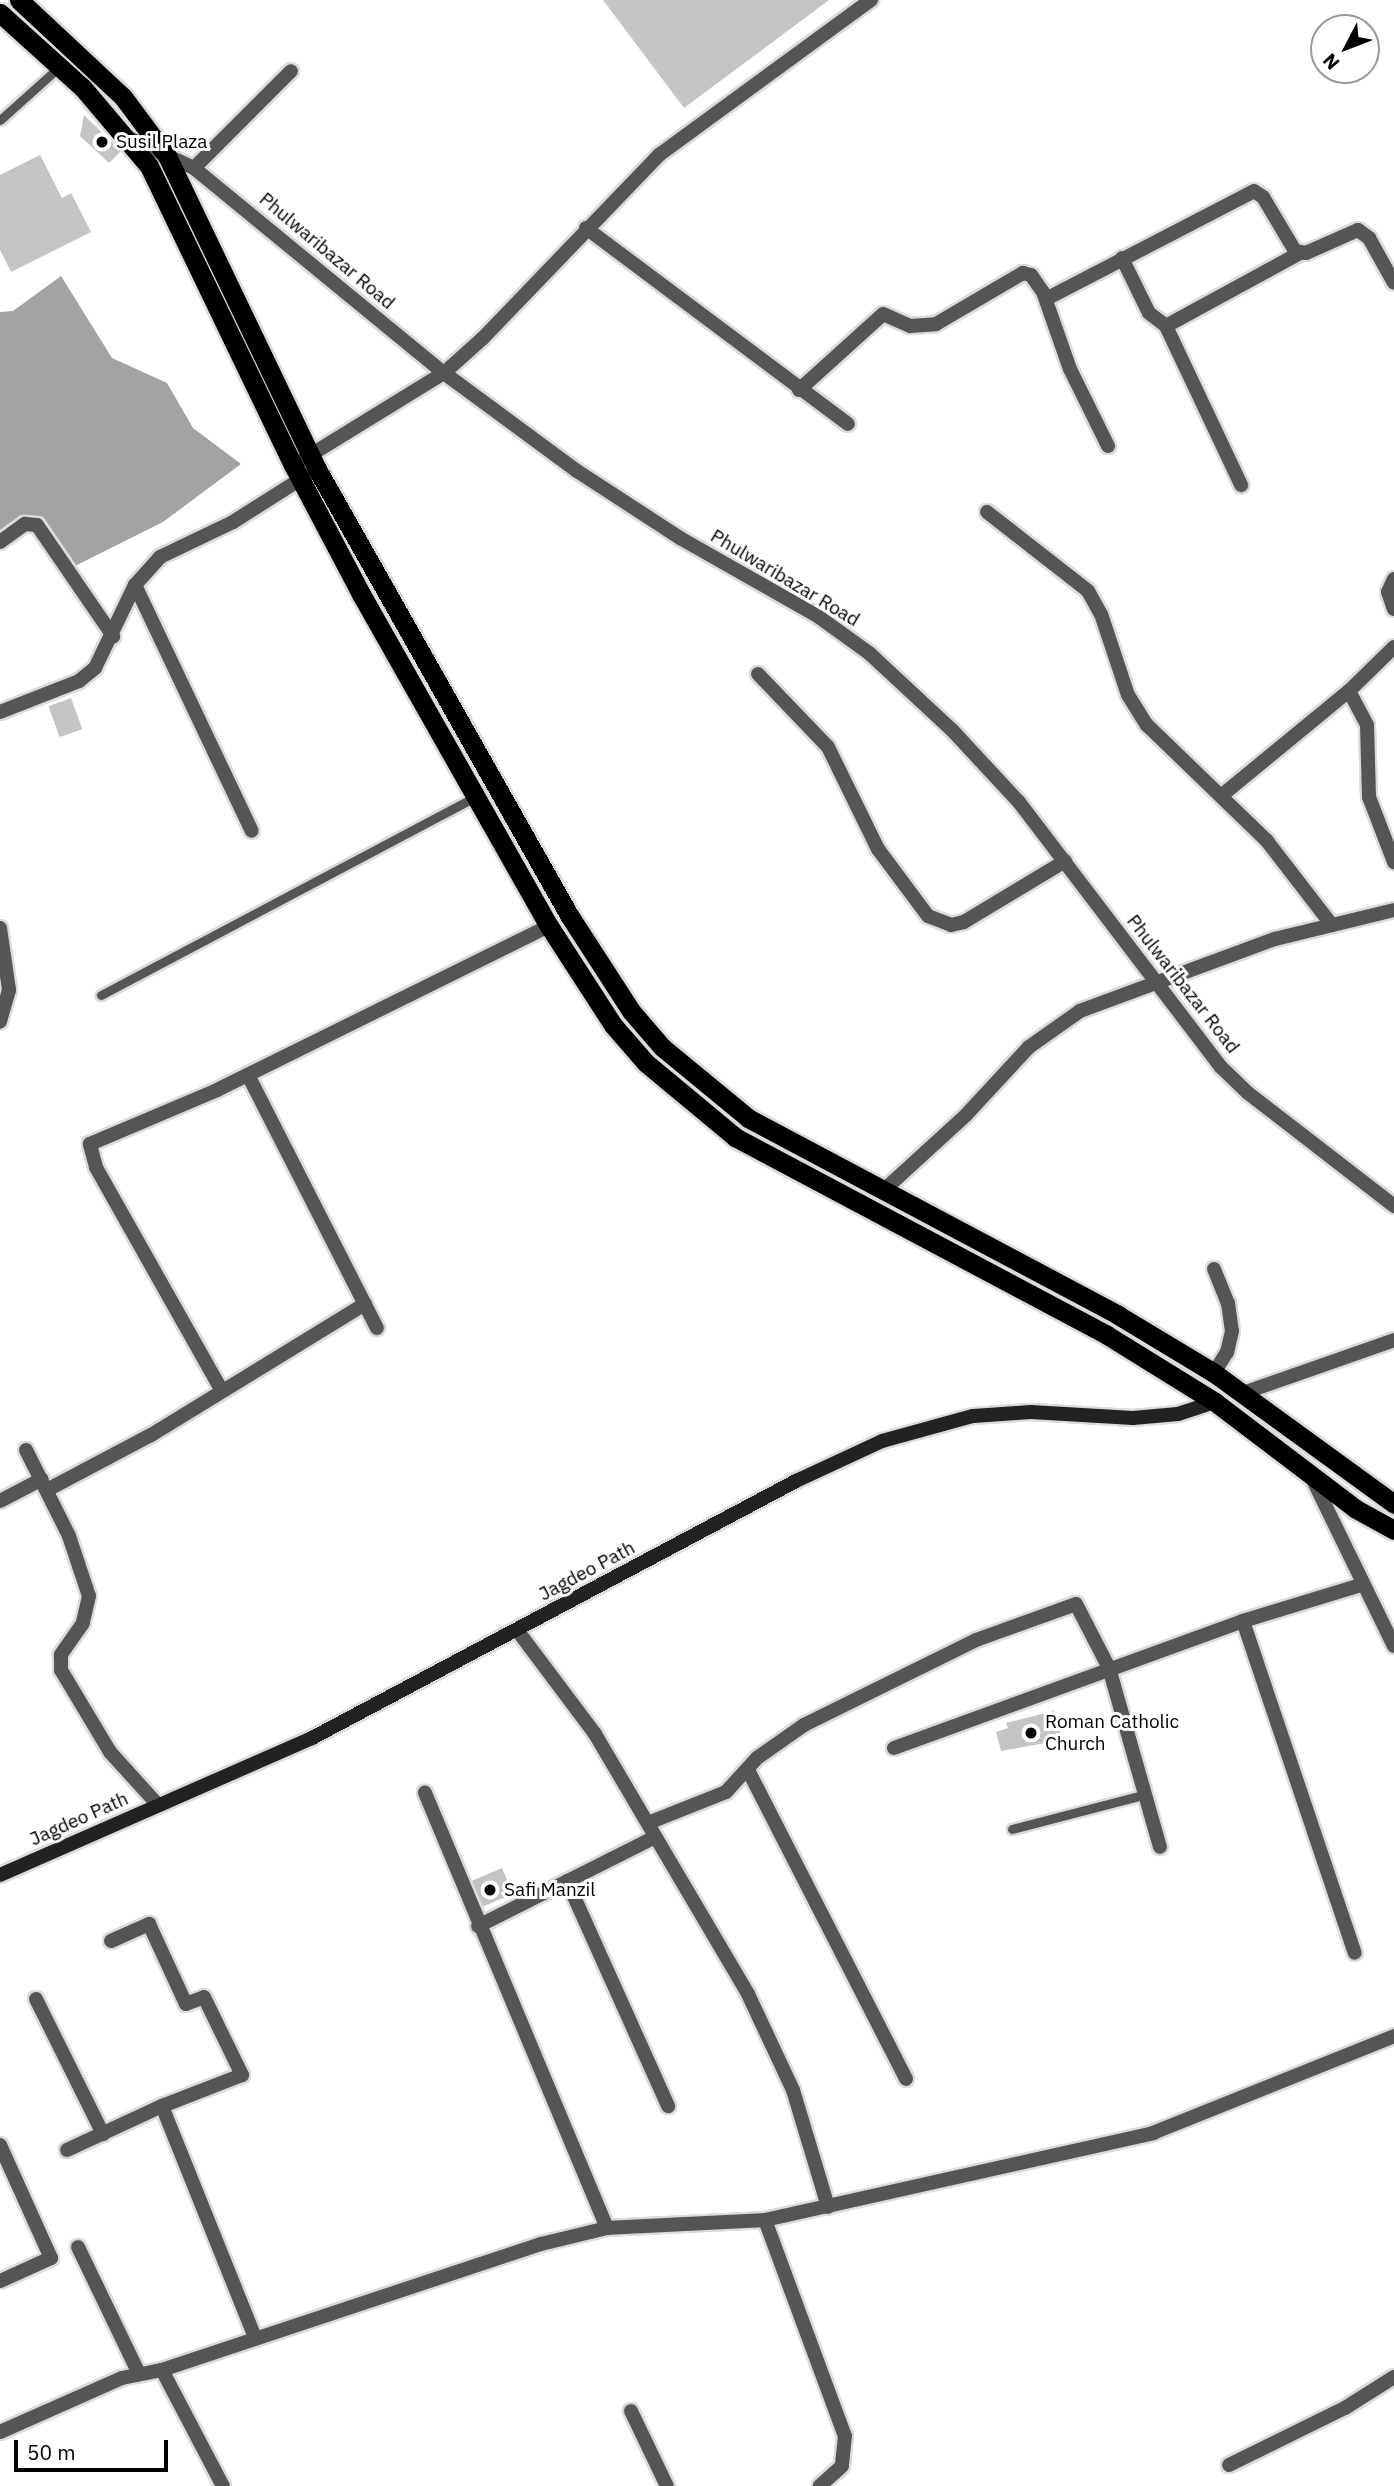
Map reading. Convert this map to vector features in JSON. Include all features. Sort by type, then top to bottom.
[{"type":"highway","points":[[19,0],[123,97],[167,156],[305,467],[333,542],[478,795],[549,926],[613,1025],[685,1099],[735,1137],[1107,1335],[1215,1402],[1311,1474],[1394,1530]]},
{"type":"highway","points":[[0,13],[59,67],[129,138],[166,198],[305,467],[353,531],[603,971],[662,1048],[748,1118],[947,1223],[1214,1373],[1394,1504]]},
{"type":"highway","points":[[333,542],[353,531]]},
{"type":"highway","points":[[408,674],[428,664]]},
{"type":"highway","points":[[939,1244],[947,1223]]},
{"type":"main road","name":"Jagdeo Path","points":[[0,1875],[312,1738],[796,1481],[882,1441],[973,1416],[1031,1412],[1133,1418],[1178,1414],[1215,1402]]},
{"type":"street","points":[[0,712],[79,681],[95,668],[113,636],[135,585],[160,557],[233,522],[305,467],[443,373],[483,338],[586,228],[687,131],[871,0]]},
{"type":"street","points":[[194,168],[291,71]]},
{"type":"street","name":"Phulwaribazar Road","points":[[129,138],[194,168],[443,373],[577,471],[680,538],[819,617],[869,653],[985,763],[1065,861],[1195,1038],[1248,1093],[1394,1206]]},
{"type":"street","points":[[1046,299],[1254,191],[1263,197],[1290,246],[1300,253]]},
{"type":"street","points":[[586,228],[799,390],[848,424]]},
{"type":"street","points":[[1166,326],[1300,253],[1358,230],[1369,238],[1394,283]]},
{"type":"street","points":[[1122,258],[1149,313],[1166,326],[1241,485]]},
{"type":"street","points":[[799,390],[883,314],[910,326],[936,324],[1023,273],[1037,281],[1046,299],[1070,369],[1108,446]]},
{"type":"street","points":[[987,512],[1088,591],[1101,614],[1112,656],[1139,715],[1291,868],[1332,925]]},
{"type":"street","points":[[0,542],[25,524],[37,524],[113,636]]},
{"type":"street","points":[[1394,579],[1388,592],[1394,609]]},
{"type":"street","points":[[135,585],[252,831]]},
{"type":"street","points":[[1222,796],[1349,691],[1394,647]]},
{"type":"street","points":[[758,674],[828,747],[878,849],[928,916],[951,925],[964,922],[1065,861]]},
{"type":"street","points":[[1349,691],[1367,725],[1369,797],[1394,862]]},
{"type":"street","points":[[884,1190],[1049,1030],[1098,1003],[1156,985],[1275,939],[1394,911]]},
{"type":"street","points":[[222,1391],[96,1167],[90,1143],[248,1074],[549,926]]},
{"type":"street","points":[[0,928],[9,990],[0,1022]]},
{"type":"street","points":[[248,1074],[377,1328]]},
{"type":"street","points":[[1214,1269],[1228,1303],[1232,1331],[1227,1352],[1214,1373]]},
{"type":"street","points":[[0,1500],[45,1484],[151,1435],[365,1304]]},
{"type":"street","points":[[1243,1393],[1394,1340]]},
{"type":"street","points":[[26,1450],[45,1484],[79,1561],[89,1597],[83,1623],[61,1655],[61,1670],[110,1752],[158,1805]]},
{"type":"street","points":[[1311,1474],[1361,1585],[1394,1646]]},
{"type":"street","points":[[894,1748],[1243,1621],[1361,1585]]},
{"type":"street","points":[[648,1823],[713,1801],[774,1744],[804,1724],[976,1640],[1050,1611],[1076,1604],[1109,1668],[1160,1847]]},
{"type":"street","points":[[1243,1621],[1355,1953]]},
{"type":"street","points":[[517,1630],[595,1734],[715,1935],[773,2044],[808,2132],[828,2207]]},
{"type":"street","points":[[748,1770],[906,2079]]},
{"type":"street","points":[[425,1793],[478,1926],[607,2228]]},
{"type":"street","points":[[478,1926],[655,1837]]},
{"type":"street","points":[[567,1881],[668,2106]]},
{"type":"street","points":[[67,2150],[162,2106],[242,2075],[204,1997],[186,2004],[149,1924],[111,1941]]},
{"type":"street","points":[[36,1998],[103,2134]]},
{"type":"street","points":[[0,2431],[139,2374],[162,2370],[592,2228],[765,2220],[1153,2133],[1394,2036]]},
{"type":"street","points":[[162,2106],[256,2337]]},
{"type":"street","points":[[0,2145],[51,2258],[0,2281]]},
{"type":"street","points":[[765,2220],[845,2436],[842,2466],[820,2486]]},
{"type":"street","points":[[78,2247],[139,2374]]},
{"type":"street","points":[[162,2370],[223,2486]]},
{"type":"street","points":[[1229,2465],[1345,2408],[1394,2377]]},
{"type":"street","points":[[631,2411],[667,2486]]},
{"type":"lane","points":[[0,120],[59,67]]},
{"type":"lane","points":[[102,996],[478,795]]},
{"type":"lane","points":[[1012,1829],[1146,1794]]},
{"type":"shaded area","points":[[61,276],[112,358],[167,383],[193,428],[241,464],[163,522],[67,570],[37,525],[0,549],[0,312],[13,311]]},
{"type":"building","points":[[603,0],[829,0],[684,108]]},
{"type":"building","name":"Susil Plaza","points":[[84,115],[121,151],[109,163],[80,136]]},
{"type":"building","points":[[40,155],[62,198],[71,193],[91,232],[11,272],[0,250],[0,175]]},
{"type":"building","points":[[71,698],[82,729],[60,737],[48,706]]},
{"type":"building","points":[[1054,1711],[1062,1740],[1001,1751],[996,1732],[1008,1728],[1006,1723]]},
{"type":"building","name":"Safi Manzil","points":[[502,1868],[513,1894],[483,1907],[472,1881]]},
{"type":"place","name":"Susil Plaza","points":[[102,142]]},
{"type":"place","name":"Roman Catholic Church","points":[[1031,1733]]},
{"type":"place","name":"Safi Manzil","points":[[490,1890]]}]
